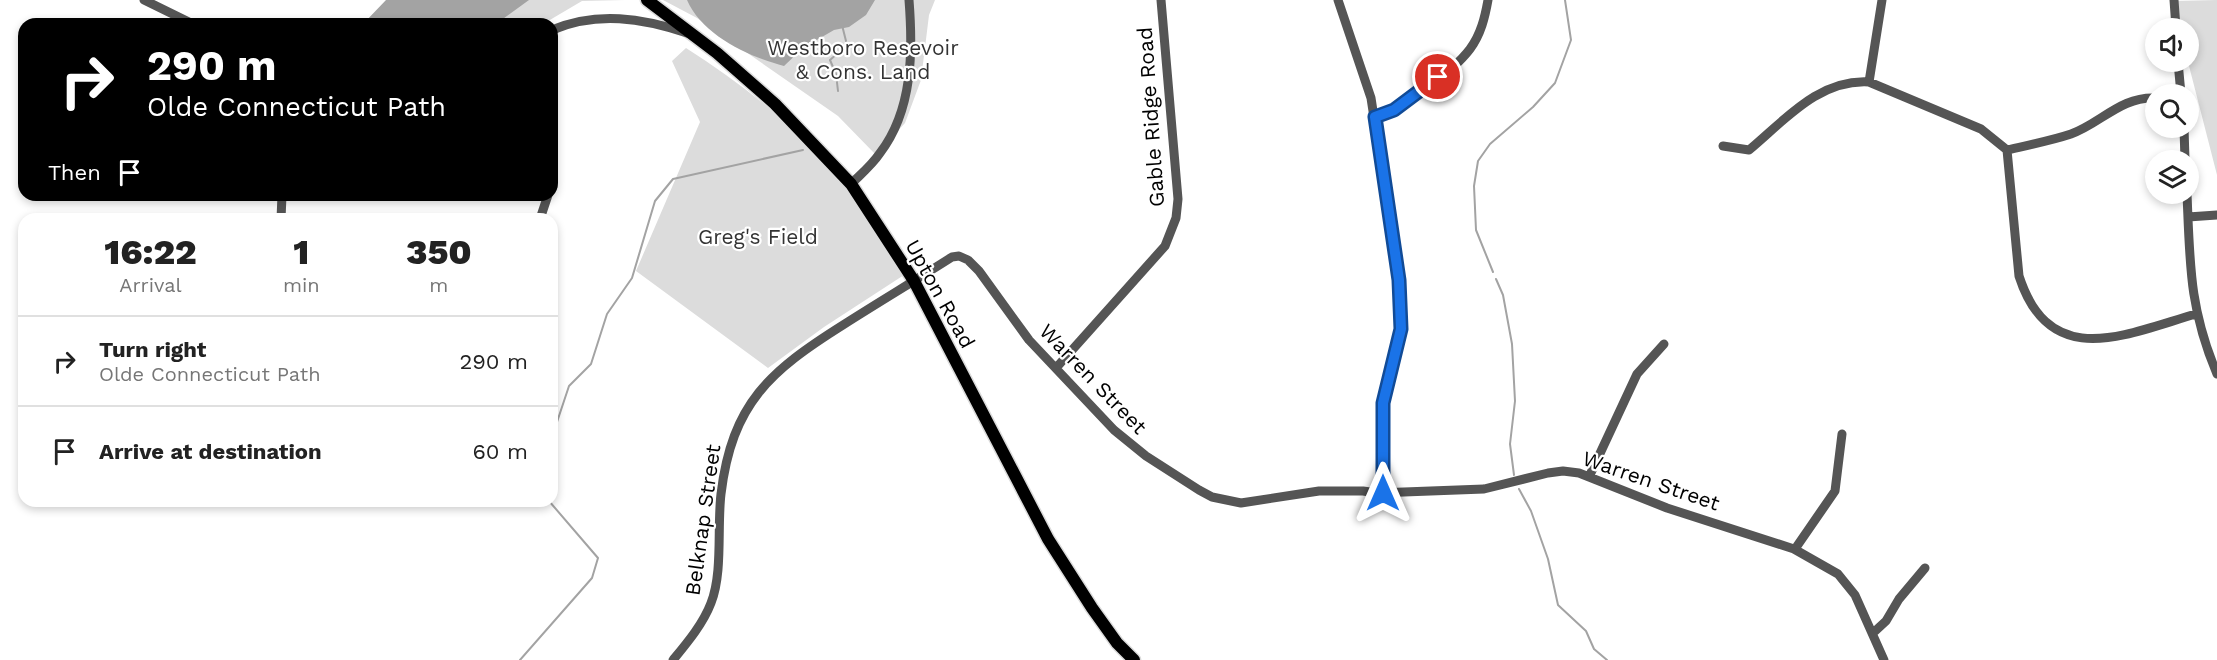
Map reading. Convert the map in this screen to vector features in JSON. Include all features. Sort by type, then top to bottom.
[{"type":"main road","name":"Upton Road","points":[[652,2],[776,104],[851,184],[914,281],[1048,538],[1092,608],[1117,643],[1134,660]]},
{"type":"street","points":[[144,0],[181,18]]},
{"type":"street","points":[[851,184],[881,153],[904,105],[910,49],[909,0]]},
{"type":"street","name":"Gable Ridge Road","points":[[1056,368],[1165,246],[1176,218],[1178,199],[1161,0]]},
{"type":"street","points":[[1338,0],[1365,76],[1375,117],[1399,280],[1401,329],[1383,403],[1383,493]]},
{"type":"street","points":[[1375,117],[1394,110],[1424,89],[1470,50],[1481,29],[1488,0]]},
{"type":"street","points":[[1869,82],[1882,0]]},
{"type":"street","points":[[2174,0],[2175,18]]},
{"type":"street","points":[[558,28],[583,21],[621,18],[659,25],[694,36]]},
{"type":"street","points":[[1724,146],[1749,150],[1826,89],[1852,81],[1869,82],[1982,129],[2007,150],[2019,276],[2031,305],[2050,326],[2077,338],[2108,339],[2196,314]]},
{"type":"street","points":[[2007,150],[2070,134],[2089,126],[2115,108],[2145,101]]},
{"type":"street","points":[[2187,204],[2190,273],[2196,314],[2217,374]]},
{"type":"street","points":[[2188,217],[2217,215]]},
{"type":"street","name":"Warren Street","points":[[914,281],[952,257],[959,256],[968,260],[979,271],[1029,340],[1130,445],[1212,497],[1241,503],[1319,491],[1383,493],[1484,489],[1563,471],[1589,477],[1667,508],[1795,549],[1838,574],[1848,584],[1884,660]]},
{"type":"street","name":"Belknap Street","points":[[673,660],[706,614],[712,601],[716,582],[721,491],[733,440],[746,410],[769,378],[810,345],[914,281]]},
{"type":"street","points":[[1589,477],[1637,374],[1664,344]]},
{"type":"street","points":[[1795,549],[1835,490],[1842,434]]},
{"type":"street","points":[[1873,633],[1886,621],[1899,599],[1925,568]]},
{"type":"green space","points":[[434,0],[625,0],[582,1],[553,18],[436,18]]},
{"type":"green space","name":"Westboro Resevoir & Cons. Land","points":[[663,0],[935,0],[929,15],[921,80],[905,123],[876,155],[838,116],[697,18]]},
{"type":"green space","points":[[2217,0],[2217,175],[2199,105],[2199,84],[2194,84],[2191,72],[2199,72],[2199,18],[2177,18],[2173,1]]},
{"type":"green space","name":"Greg's Field","points":[[686,48],[755,97],[803,140],[853,198],[904,275],[824,327],[768,368],[636,271],[700,122],[672,61]]},
{"type":"shaded area","points":[[386,0],[529,0],[504,18],[369,18]]},
{"type":"shaded area","points":[[687,0],[875,0],[866,15],[849,27],[834,30],[803,48],[784,66],[756,57],[728,43],[704,24],[694,13]]},
{"type":"waterway","points":[[1493,272],[1476,230],[1474,186],[1478,161],[1490,144],[1533,107],[1555,83],[1571,40],[1565,0]]},
{"type":"waterway","points":[[838,91],[836,74],[830,60],[847,45],[842,25]]},
{"type":"waterway","points":[[558,419],[569,386],[591,364],[607,314],[632,278],[655,201],[673,179],[803,150]]},
{"type":"waterway","points":[[1496,279],[1503,295],[1512,344],[1515,401],[1510,444],[1514,475]]},
{"type":"waterway","points":[[1519,489],[1531,511],[1548,559],[1558,605],[1586,631],[1594,649],[1607,660]]},
{"type":"waterway","points":[[520,660],[592,578],[598,558],[554,507]]},
{"type":"route","points":[[1383,493],[1383,403],[1401,329],[1399,280],[1375,117],[1394,110],[1438,77]]}]
